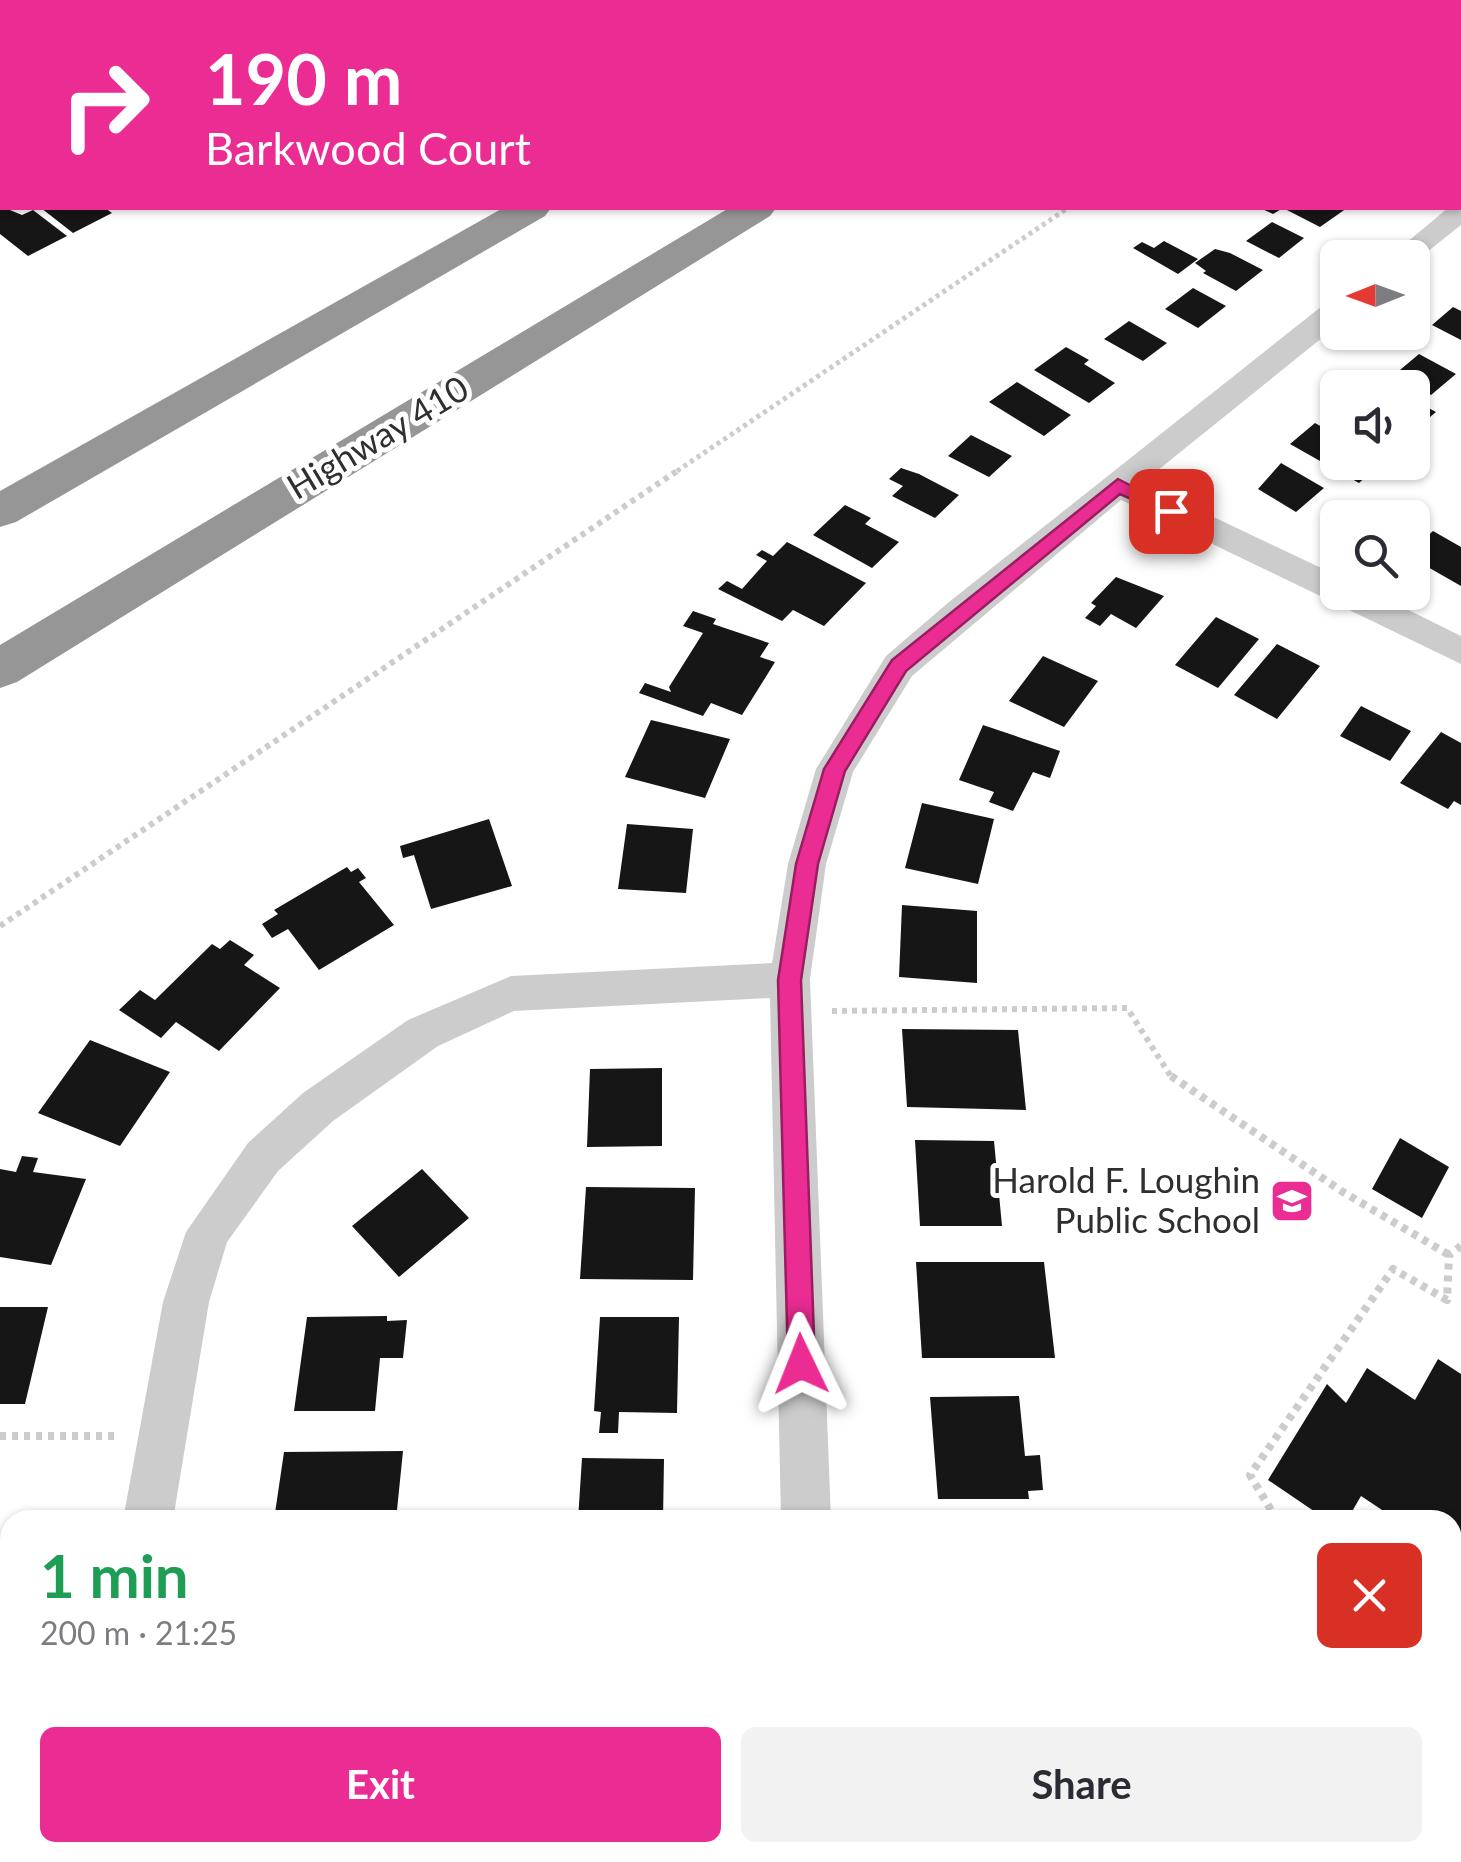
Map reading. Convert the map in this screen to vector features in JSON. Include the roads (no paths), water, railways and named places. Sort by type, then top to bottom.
[{"type":"highway","points":[[0,512],[527,210]]},
{"type":"highway","name":"Highway 410","points":[[0,669],[753,210]]},
{"type":"street","points":[[1424,240],[1461,210]]},
{"type":"street","points":[[806,1510],[790,995],[807,864],[835,769],[899,666],[1320,323]]},
{"type":"street","points":[[1118,485],[1320,583]]},
{"type":"street","points":[[1376,610],[1461,651]]},
{"type":"street","points":[[150,1510],[186,1302],[208,1232],[264,1157],[318,1108],[423,1033],[511,994],[790,995]]},
{"type":"place","name":"Harold F. Loughin Public School","points":[[1292,1201]]}]
